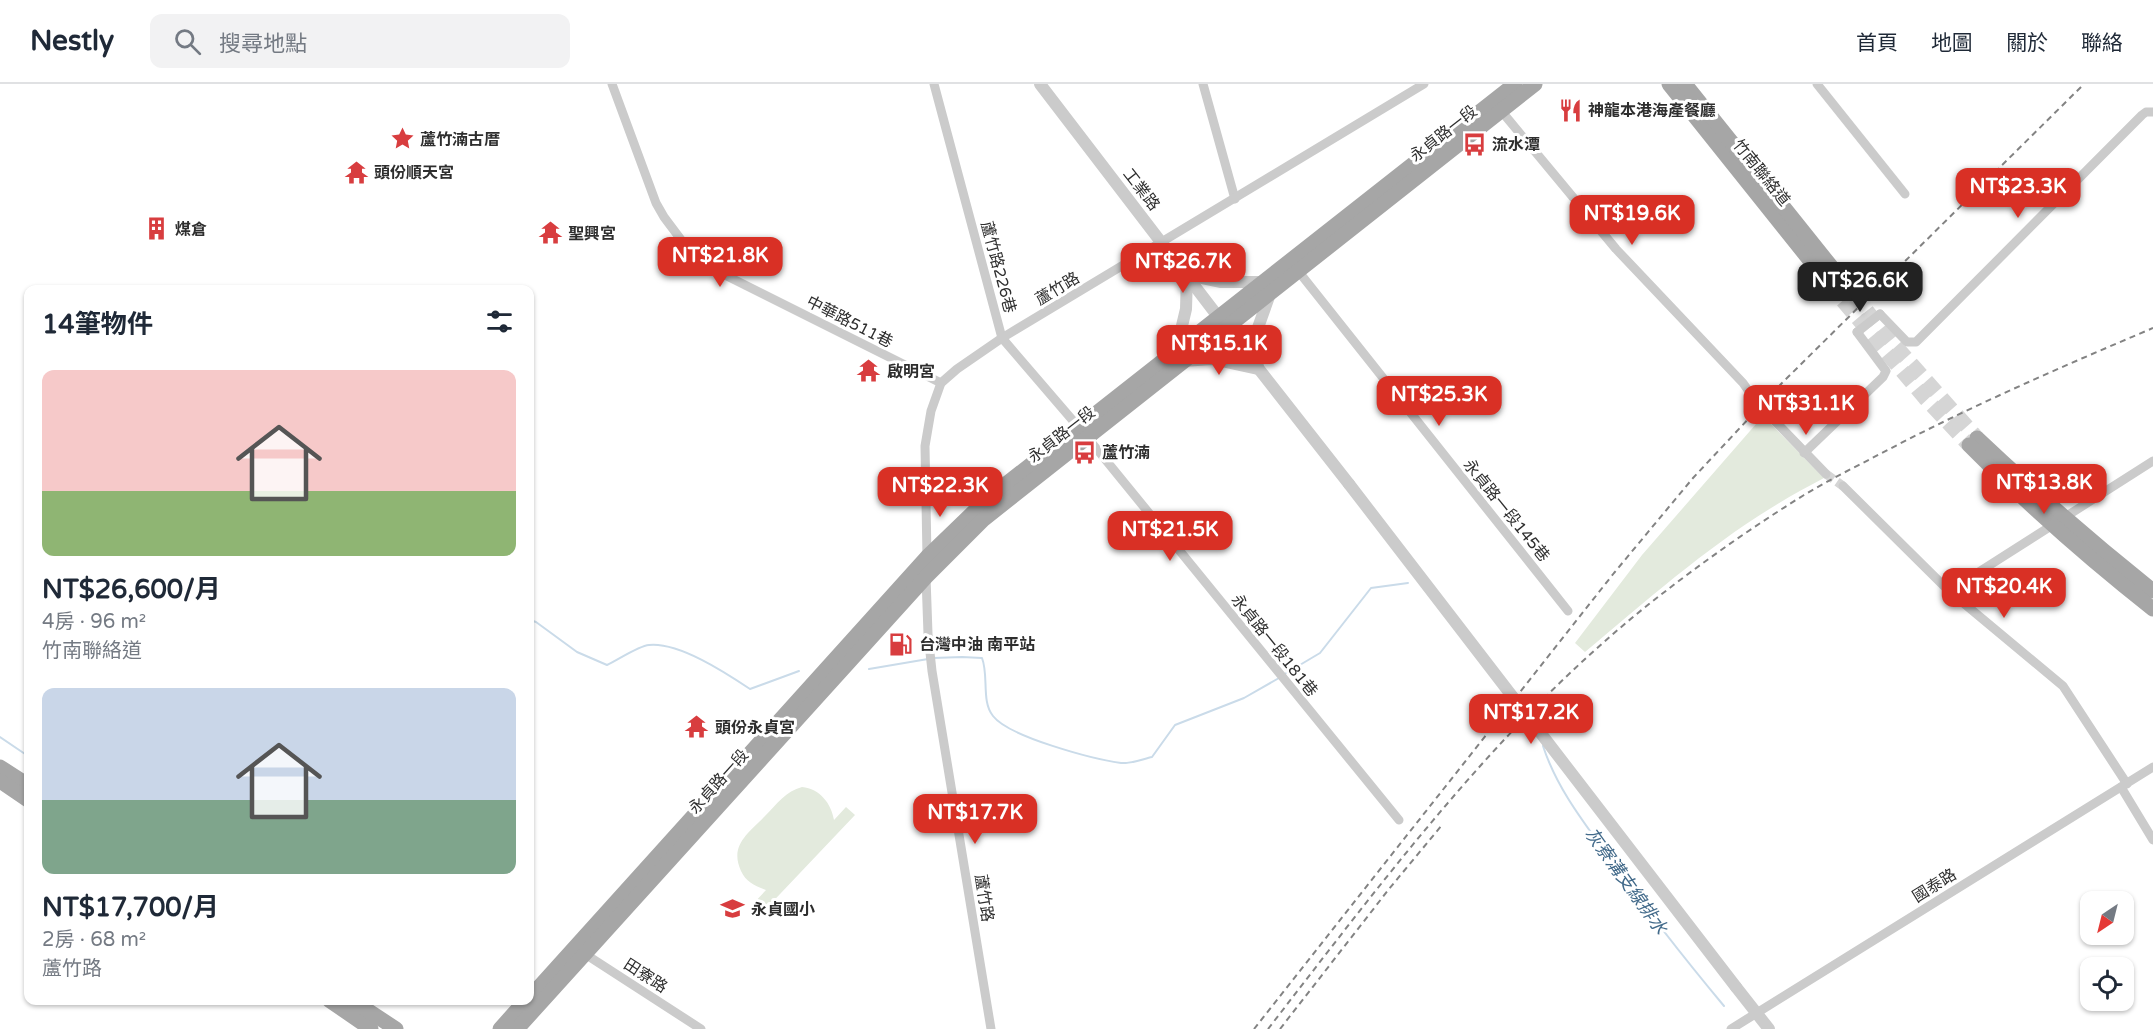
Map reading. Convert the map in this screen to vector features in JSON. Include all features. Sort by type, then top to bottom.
[{"type":"main road","name":"永貞路一段","points":[[1497,106],[1515,84]]},
{"type":"main road","name":"永貞路一段","points":[[517,1029],[580,951],[927,556],[987,499],[1082,432],[1497,106],[1535,84]]},
{"type":"main road","name":"竹南聯絡道","points":[[1669,84],[1833,279],[1684,84]]},
{"type":"main road","name":"永貞路一段","points":[[665,856],[926,577],[984,519],[1082,432]]},
{"type":"main road","points":[[1973,442],[2058,522],[2104,570],[2153,609]]},
{"type":"main road","points":[[2058,522],[2153,591]]},
{"type":"main road","points":[[0,767],[24,782]]},
{"type":"main road","points":[[0,781],[24,797]]},
{"type":"main road","name":"永貞路一段","points":[[534,993],[580,951]]},
{"type":"main road","points":[[336,1005],[371,1029]]},
{"type":"main road","points":[[360,1005],[396,1029]]},
{"type":"main road","points":[[500,1029],[522,1005]]},
{"type":"street","name":"中華路511巷","points":[[612,84],[656,203],[664,218],[697,261],[941,383]]},
{"type":"street","name":"蘆竹路226巷","points":[[934,84],[1002,338],[1082,432]]},
{"type":"street","name":"工業路","points":[[1040,84],[1769,1029]]},
{"type":"street","points":[[1203,84],[1235,199]]},
{"type":"street","name":"蘆竹路","points":[[941,383],[1002,338],[1424,84]]},
{"type":"street","points":[[1817,84],[1905,194]]},
{"type":"street","points":[[1497,106],[1616,249],[1743,383],[1757,403]]},
{"type":"street","points":[[1804,453],[1886,371],[1857,333],[1880,314],[1907,342],[1917,342],[2142,115],[2146,112],[2153,112]]},
{"type":"street","name":"永貞路一段145巷","points":[[1293,265],[1568,610]]},
{"type":"street","points":[[1187,275],[1220,282],[1267,287],[1255,336],[1258,369],[1212,359],[1179,356],[1186,309],[1187,275]]},
{"type":"street","points":[[926,577],[925,446],[927,424],[941,383]]},
{"type":"street","points":[[1769,416],[1826,474]]},
{"type":"street","name":"永貞路一段181巷","points":[[1082,432],[1399,820]]},
{"type":"street","points":[[1949,591],[2153,461]]},
{"type":"street","points":[[1843,486],[1949,591],[2063,686],[2124,785],[2153,840]]},
{"type":"street","name":"蘆竹路","points":[[926,577],[931,665],[991,1029]]},
{"type":"street","name":"國泰路","points":[[1731,1029],[2153,767]]},
{"type":"street","name":"田寮路","points":[[580,951],[701,1029]]},
{"type":"shaded area","points":[[1763,416],[1824,478],[1782,501],[1726,538],[1585,652],[1575,643],[1642,555]]},
{"type":"shaded area","points":[[802,787],[824,798],[834,820],[846,807],[855,815],[761,914],[752,905],[766,890],[751,883],[743,875],[738,862],[739,847],[747,834],[782,798]]},
{"type":"waterway","name":"灰寮溝支線排水","points":[[1283,675],[1320,653],[1371,588],[1408,583]]},
{"type":"waterway","points":[[534,621],[577,652],[607,665],[644,646],[661,645],[688,653],[750,689],[799,671]]},
{"type":"waterway","name":"灰寮溝支線排水","points":[[933,658],[982,658],[989,710],[1002,724],[1016,732],[1072,752],[1121,763],[1152,757],[1175,725],[1244,698],[1279,678]]},
{"type":"waterway","name":"灰寮溝支線排水","points":[[869,669],[928,659]]},
{"type":"waterway","points":[[0,737],[24,753]]},
{"type":"waterway","name":"灰寮溝支線排水","points":[[1543,746],[1556,777],[1582,819],[1652,916],[1724,1006]]},
{"type":"tunnel","points":[[1838,275],[1891,341],[1977,438]]},
{"type":"tunnel","points":[[1828,283],[1925,398],[1969,445]]},
{"type":"tunnel","points":[[1757,403],[1769,415]]},
{"type":"tunnel","points":[[1826,474],[1843,486]]},
{"type":"railway","points":[[1254,1029],[1614,573],[1693,478],[1782,383],[2084,84]]},
{"type":"railway","points":[[1268,1029],[1403,857],[1498,746],[1602,644],[1658,597],[1748,531],[1832,479],[1981,404],[2153,328]]},
{"type":"railway","points":[[1280,1029],[1442,825]]},
{"type":"place","name":"神龍本港海產餐廳","points":[[1570,110]]},
{"type":"place","name":"蘆竹湳古厝","points":[[402,139]]},
{"type":"place","name":"流水潭","points":[[1474,144]]},
{"type":"place","name":"頭份順天宮","points":[[356,172]]},
{"type":"place","name":"煤倉","points":[[157,229]]},
{"type":"place","name":"聖興宮","points":[[550,233]]},
{"type":"place","name":"啟明宮","points":[[869,371]]},
{"type":"place","name":"蘆竹湳","points":[[1084,452]]},
{"type":"place","name":"台灣中油 南平站","points":[[901,644]]},
{"type":"place","name":"頭份永貞宮","points":[[697,727]]},
{"type":"place","name":"永貞國小","points":[[733,909]]}]
